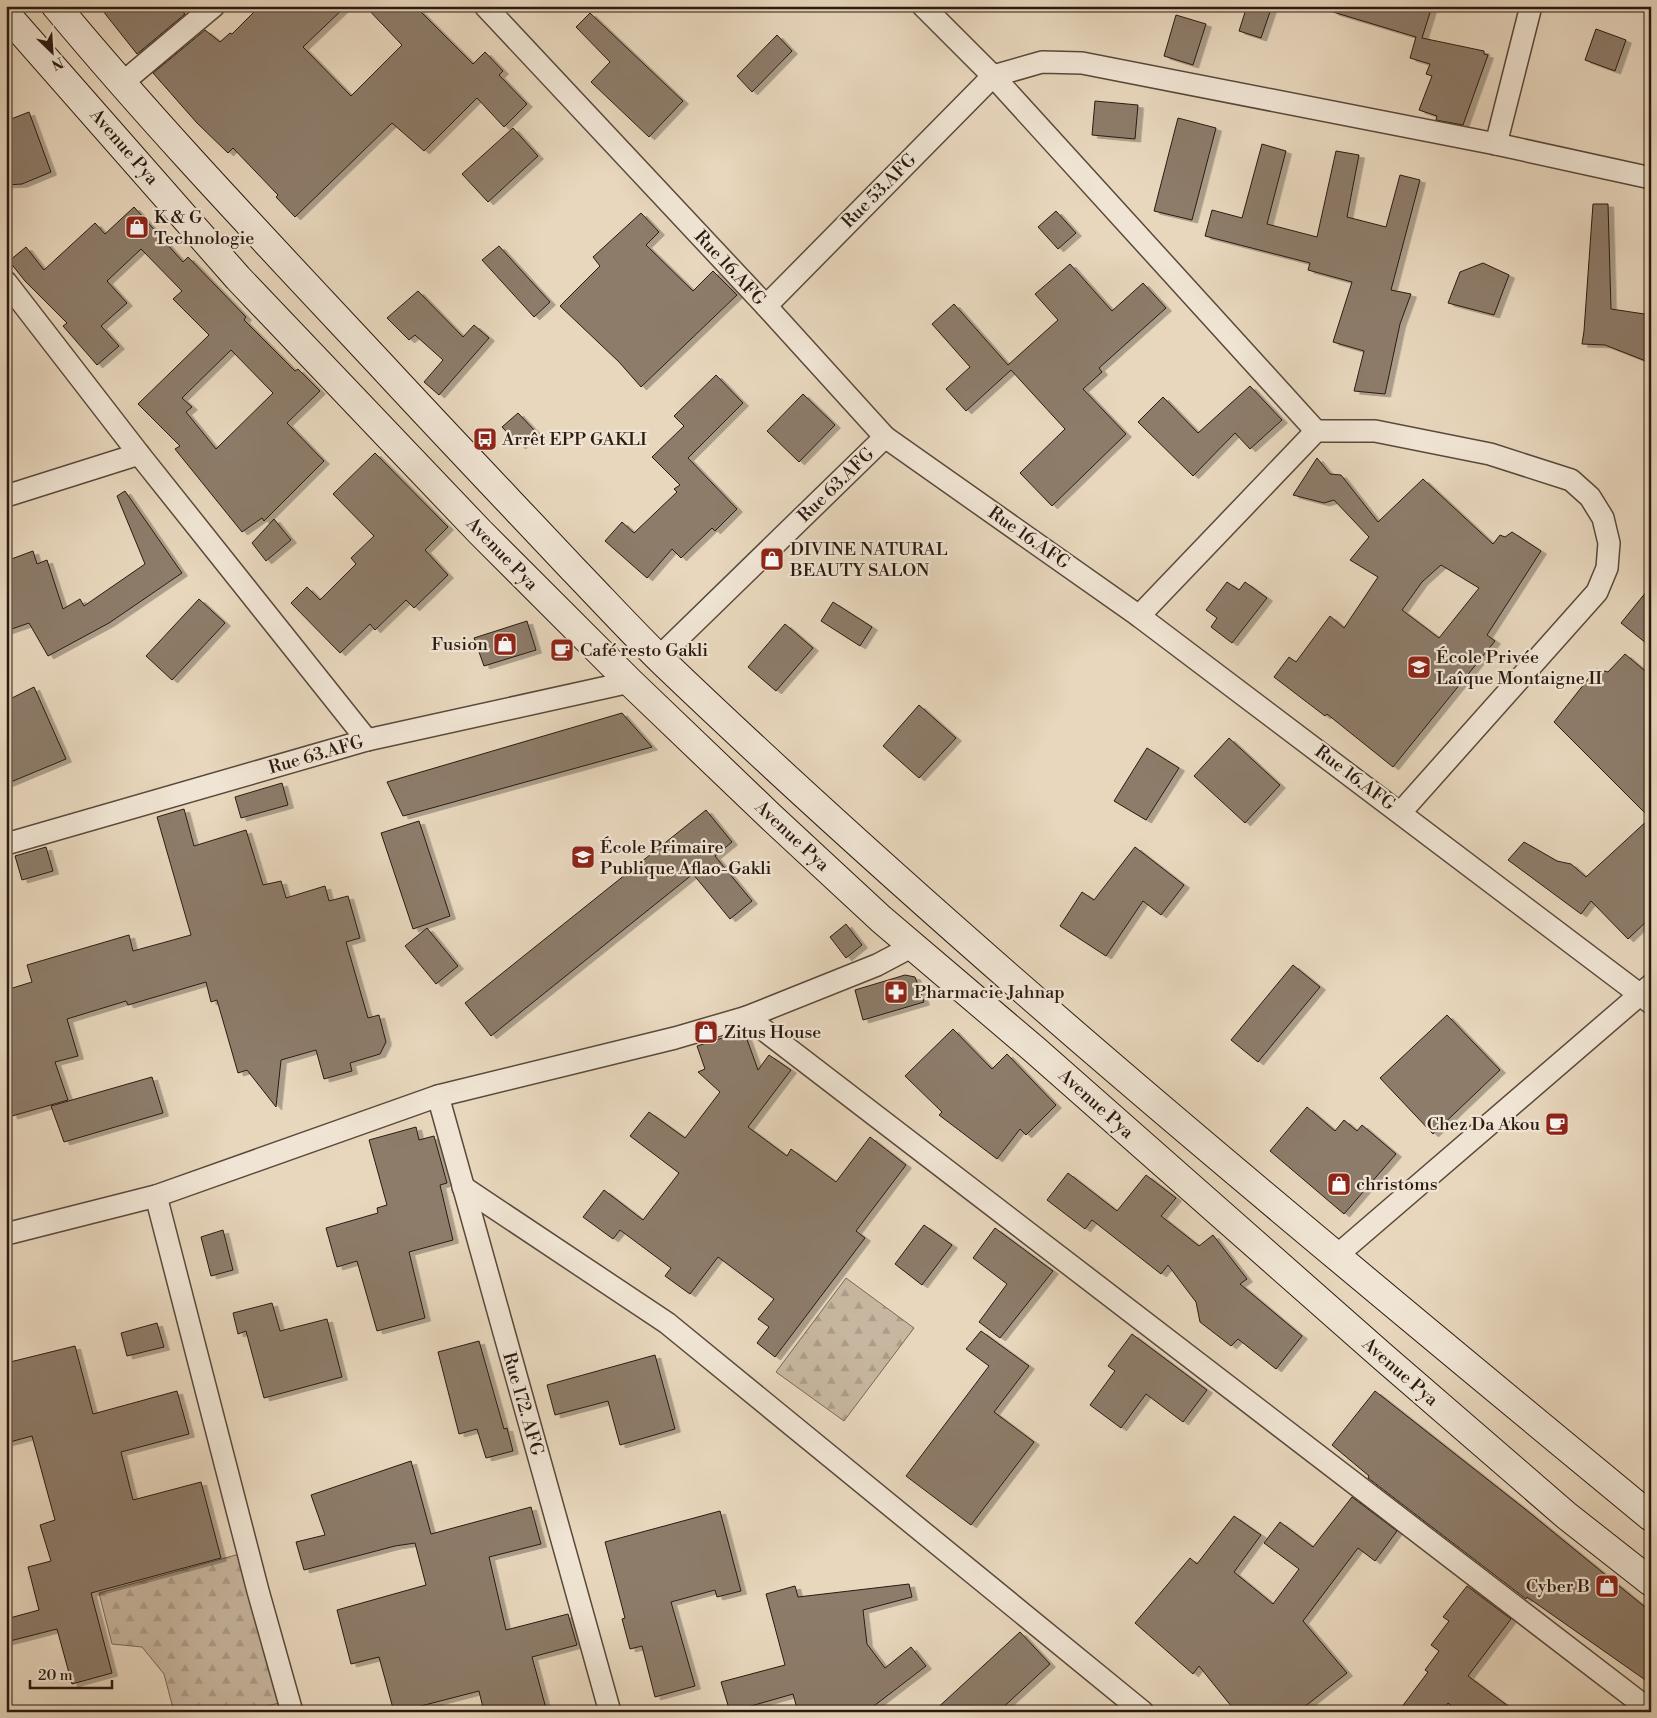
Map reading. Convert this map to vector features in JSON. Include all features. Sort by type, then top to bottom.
[{"type":"main road","points":[[56,6],[121,84],[465,455],[658,658],[940,918],[1335,1256],[1651,1518]]},
{"type":"main road","name":"Avenue Pya","points":[[6,14],[238,278],[529,583],[770,816],[913,946],[1035,1050],[1567,1516],[1651,1582]]},
{"type":"main road","points":[[630,682],[658,658]]},
{"type":"main road","points":[[913,946],[940,918]]},
{"type":"street","points":[[121,84],[214,6]]},
{"type":"street","name":"Rue 16.AFG","points":[[485,6],[886,437],[1139,616],[1647,994]]},
{"type":"street","points":[[924,6],[993,76],[1316,431]]},
{"type":"street","points":[[1496,144],[1531,6]]},
{"type":"street","points":[[993,76],[1042,62],[1082,63],[1496,144],[1651,178]]},
{"type":"street","name":"Rue 53.AFG","points":[[766,306],[993,76]]},
{"type":"street","points":[[6,282],[139,454],[367,740]]},
{"type":"street","points":[[1139,616],[1316,431],[1375,430],[1490,454],[1571,480],[1590,497],[1604,518],[1609,543],[1607,568],[1597,592],[1402,812]]},
{"type":"street","name":"Rue 63.AFG","points":[[658,658],[886,437]]},
{"type":"street","points":[[6,496],[139,454]]},
{"type":"street","name":"Rue 63.AFG","points":[[6,844],[367,740],[630,682]]},
{"type":"street","points":[[6,1234],[156,1196],[438,1096],[675,1038],[747,1017],[877,965],[913,946]]},
{"type":"street","points":[[1335,1256],[1647,994]]},
{"type":"street","points":[[747,1017],[1651,1711]]},
{"type":"street","name":"Rue 172. AFG","points":[[438,1096],[610,1712]]},
{"type":"street","points":[[462,1187],[667,1323],[1143,1712]]},
{"type":"street","points":[[156,1196],[258,1591],[292,1712]]},
{"type":"green space","points":[[846,1278],[914,1328],[844,1421],[776,1372]]},
{"type":"green space","points":[[243,1553],[279,1703],[243,1712],[174,1712],[164,1674],[142,1647],[112,1644],[99,1593]]},
{"type":"building","points":[[99,6],[175,6],[185,14],[137,54]]},
{"type":"building","points":[[260,6],[346,6],[303,47],[351,96],[402,45],[365,6],[415,6],[473,64],[485,52],[503,71],[499,75],[527,104],[504,127],[477,98],[424,151],[392,123],[295,217],[276,197],[278,195],[233,148],[228,153],[197,123],[153,73],[205,30],[220,42],[230,33],[232,34]]},
{"type":"building","points":[[1247,6],[1272,6],[1261,38],[1239,31]]},
{"type":"building","points":[[1334,6],[1432,6],[1422,38],[1484,51],[1484,54],[1488,55],[1463,125],[1436,120],[1437,116],[1419,110],[1432,76],[1426,74],[1430,64],[1410,58],[1416,37],[1333,12]]},
{"type":"building","points":[[590,13],[683,101],[649,137],[591,82],[610,62],[576,27]]},
{"type":"building","points":[[1176,15],[1206,24],[1193,65],[1164,56]]},
{"type":"building","points":[[1596,29],[1626,40],[1615,71],[1585,60]]},
{"type":"building","points":[[777,35],[792,51],[752,92],[737,76]]},
{"type":"building","points":[[1095,101],[1138,105],[1135,139],[1092,135]]},
{"type":"building","points":[[29,112],[51,172],[22,184],[6,185],[6,121]]},
{"type":"building","points":[[1178,118],[1216,128],[1192,220],[1154,211]]},
{"type":"building","points":[[513,128],[538,156],[488,202],[462,174]]},
{"type":"building","points":[[1262,144],[1286,151],[1267,224],[1317,237],[1336,151],[1359,155],[1347,217],[1386,227],[1400,175],[1420,180],[1391,290],[1411,294],[1400,324],[1385,394],[1354,391],[1364,351],[1333,342],[1352,282],[1308,270],[1310,263],[1205,236],[1212,210],[1242,218]]},
{"type":"building","points":[[1593,204],[1608,204],[1611,309],[1651,315],[1651,363],[1605,345],[1582,344]]},
{"type":"building","points":[[134,207],[183,262],[188,257],[246,317],[244,320],[295,371],[298,369],[320,391],[287,423],[324,461],[264,521],[262,518],[242,532],[175,449],[180,446],[138,404],[209,335],[173,299],[182,291],[141,249],[107,281],[127,303],[101,326],[119,346],[97,365],[63,326],[67,323],[25,281],[9,261],[26,247],[44,270],[95,223],[105,234]],"holes":[[[231,350],[273,393],[216,449],[186,412],[192,407],[182,398]]]},
{"type":"building","points":[[1056,211],[1076,233],[1058,249],[1038,227]]},
{"type":"building","points":[[641,213],[659,232],[646,245],[693,291],[713,271],[737,295],[641,387],[619,362],[560,306],[600,266],[593,257]]},
{"type":"building","points":[[499,246],[550,302],[534,317],[482,260]]},
{"type":"building","points":[[1483,263],[1509,275],[1494,315],[1448,303],[1460,272]]},
{"type":"building","points":[[1070,264],[1112,311],[1143,283],[1166,308],[1099,368],[1102,372],[1083,389],[1126,434],[1052,506],[1020,473],[1065,429],[1011,370],[966,411],[946,389],[970,367],[932,324],[954,304],[1008,365],[1058,320],[1035,294]]},
{"type":"building","points":[[418,291],[463,337],[474,325],[489,338],[439,395],[424,382],[443,360],[415,335],[409,340],[387,318]]},
{"type":"building","points":[[716,375],[743,403],[688,458],[737,509],[715,531],[712,528],[681,558],[672,549],[647,578],[605,541],[622,522],[634,533],[677,492],[674,489],[680,485],[652,457],[684,426],[674,416]]},
{"type":"building","points":[[1250,386],[1282,420],[1250,449],[1235,433],[1193,476],[1138,422],[1163,397],[1198,433]]},
{"type":"building","points":[[803,394],[835,425],[799,462],[767,431]]},
{"type":"building","points":[[518,413],[536,432],[520,446],[502,427]]},
{"type":"building","points":[[375,453],[448,527],[425,550],[448,575],[414,608],[406,600],[375,630],[370,624],[340,653],[291,603],[307,587],[320,600],[356,564],[351,558],[374,536],[333,494]]},
{"type":"building","points":[[1317,458],[1330,474],[1341,475],[1378,522],[1423,479],[1493,544],[1500,535],[1505,537],[1512,532],[1541,551],[1487,635],[1495,641],[1393,767],[1327,714],[1325,716],[1274,677],[1289,657],[1296,662],[1330,616],[1344,628],[1378,577],[1350,560],[1369,537],[1334,500],[1324,503],[1293,495]],"holes":[[[1441,565],[1479,588],[1439,638],[1402,610],[1422,582]]]},
{"type":"building","points":[[125,491],[182,573],[109,623],[48,656],[29,623],[6,631],[6,561],[33,551],[37,564],[47,560],[63,609],[80,599],[84,606],[145,564],[117,496]]},
{"type":"building","points":[[274,519],[291,540],[266,561],[252,543]]},
{"type":"building","points":[[1227,582],[1239,590],[1245,582],[1267,598],[1232,643],[1211,627],[1217,618],[1206,610]]},
{"type":"building","points":[[1651,586],[1651,647],[1621,623]]},
{"type":"building","points":[[199,599],[225,623],[172,680],[146,656]]},
{"type":"building","points":[[833,602],[872,627],[860,646],[821,621]]},
{"type":"building","name":"Fusion","points":[[527,621],[536,650],[484,666],[474,638]]},
{"type":"building","points":[[785,624],[813,648],[776,691],[748,667]]},
{"type":"building","points":[[1625,654],[1651,676],[1651,917],[1628,939],[1591,901],[1581,914],[1508,860],[1524,842],[1557,861],[1571,864],[1586,877],[1650,818],[1554,722],[1596,669],[1608,672]]},
{"type":"building","points":[[34,687],[66,759],[6,784],[6,701]]},
{"type":"building","points":[[919,705],[956,738],[919,778],[883,746]]},
{"type":"building","points":[[622,713],[652,747],[403,816],[387,782]]},
{"type":"building","points":[[1229,738],[1280,785],[1245,823],[1194,776]]},
{"type":"building","points":[[1147,748],[1179,768],[1146,820],[1114,801]]},
{"type":"building","points":[[282,783],[288,805],[241,818],[235,797]]},
{"type":"building","points":[[184,809],[194,846],[246,830],[263,885],[281,881],[286,898],[325,886],[329,901],[348,896],[360,938],[346,942],[368,1018],[379,1015],[386,1042],[380,1054],[350,1063],[352,1071],[324,1079],[316,1050],[281,1060],[276,1107],[247,1070],[238,1073],[217,1000],[211,1002],[206,982],[128,1005],[126,1001],[67,1019],[78,1056],[55,1062],[68,1100],[12,1116],[6,1095],[6,990],[32,982],[27,965],[129,935],[133,951],[191,935],[157,817]]},
{"type":"building","points":[[706,810],[732,842],[715,856],[752,901],[730,919],[693,874],[491,1036],[465,1003]]},
{"type":"building","points":[[419,821],[450,916],[413,929],[381,833]]},
{"type":"building","points":[[46,847],[53,871],[22,880],[15,856]]},
{"type":"building","points":[[1135,847],[1184,885],[1161,915],[1143,901],[1106,956],[1060,926],[1082,892],[1094,900]]},
{"type":"building","points":[[846,924],[862,945],[846,958],[830,937]]},
{"type":"building","points":[[427,928],[458,966],[436,984],[405,946]]},
{"type":"building","points":[[1293,965],[1320,987],[1258,1062],[1231,1040]]},
{"type":"building","points":[[905,975],[915,977],[924,1002],[863,1020],[855,990]]},
{"type":"building","points":[[1447,1015],[1500,1070],[1433,1134],[1380,1078]]},
{"type":"building","points":[[953,1029],[992,1069],[1007,1054],[1056,1105],[1026,1135],[1020,1129],[997,1159],[939,1115],[942,1112],[905,1076]]},
{"type":"building","points":[[744,1031],[758,1070],[769,1055],[791,1070],[748,1127],[787,1156],[791,1149],[836,1182],[870,1137],[906,1165],[856,1231],[865,1238],[775,1357],[757,1343],[769,1327],[758,1319],[774,1299],[718,1257],[690,1294],[665,1276],[671,1268],[620,1230],[613,1239],[583,1217],[604,1190],[643,1220],[679,1173],[630,1136],[649,1112],[685,1138],[720,1092],[698,1072],[705,1069],[697,1046]]},
{"type":"building","points":[[152,1077],[163,1113],[64,1142],[51,1106]]},
{"type":"building","name":"christoms","points":[[1307,1107],[1335,1131],[1344,1120],[1357,1131],[1362,1125],[1396,1154],[1344,1214],[1270,1151]]},
{"type":"building","points":[[416,1127],[419,1140],[434,1136],[447,1183],[440,1185],[453,1240],[409,1252],[425,1318],[377,1331],[357,1261],[337,1267],[326,1228],[378,1213],[377,1208],[387,1205],[369,1140]]},
{"type":"building","points":[[1068,1173],[1117,1211],[1146,1175],[1176,1198],[1161,1216],[1199,1246],[1213,1235],[1247,1279],[1240,1284],[1302,1336],[1276,1369],[1238,1339],[1231,1346],[1200,1322],[1196,1302],[1168,1265],[1161,1274],[1092,1220],[1085,1229],[1047,1200]]},
{"type":"building","points":[[924,1225],[952,1245],[922,1285],[895,1264]]},
{"type":"building","points":[[995,1228],[1053,1271],[1000,1338],[979,1322],[1007,1284],[973,1258]]},
{"type":"building","points":[[223,1230],[233,1270],[211,1276],[201,1237]]},
{"type":"building","points":[[272,1303],[280,1331],[327,1319],[342,1377],[264,1398],[246,1331],[238,1334],[233,1313]]},
{"type":"building","points":[[157,1323],[164,1347],[127,1356],[121,1333]]},
{"type":"building","points":[[981,1331],[1029,1366],[994,1412],[1034,1442],[971,1525],[906,1476],[989,1366],[966,1349]]},
{"type":"building","points":[[1132,1334],[1207,1390],[1183,1422],[1146,1394],[1121,1428],[1090,1405],[1115,1371],[1108,1366]]},
{"type":"building","points":[[479,1341],[504,1429],[507,1428],[513,1451],[486,1458],[477,1429],[459,1434],[438,1352]]},
{"type":"building","points":[[75,1346],[93,1414],[177,1391],[189,1434],[121,1452],[133,1500],[201,1482],[221,1558],[91,1593],[112,1673],[72,1684],[57,1629],[6,1642],[6,1619],[39,1610],[28,1567],[51,1561],[40,1525],[55,1520],[32,1436],[6,1443],[6,1363]]},
{"type":"building","points":[[655,1355],[675,1429],[620,1445],[608,1401],[555,1415],[547,1385]]},
{"type":"building","points":[[1375,1391],[1525,1509],[1651,1612],[1651,1684],[1527,1597],[1526,1599],[1368,1478],[1369,1476],[1332,1445]]},
{"type":"building","points":[[411,1461],[431,1534],[531,1507],[541,1544],[489,1557],[506,1630],[568,1614],[577,1645],[532,1657],[547,1712],[484,1712],[479,1691],[417,1707],[418,1712],[394,1712],[379,1657],[351,1664],[337,1610],[426,1585],[415,1543],[395,1546],[304,1570],[296,1542],[325,1535],[311,1495]]},
{"type":"building","points":[[1352,1497],[1397,1531],[1375,1561],[1358,1548],[1303,1621],[1347,1673],[1298,1712],[1236,1712],[1199,1666],[1193,1674],[1135,1623],[1190,1558],[1197,1564],[1234,1516],[1261,1535],[1234,1572],[1273,1604],[1299,1569],[1264,1543],[1280,1522],[1313,1547]]},
{"type":"building","points":[[720,1511],[741,1591],[717,1597],[715,1590],[671,1602],[695,1686],[655,1697],[642,1646],[630,1649],[622,1619],[625,1618],[605,1542]]},
{"type":"building","points":[[909,1584],[912,1597],[863,1610],[867,1644],[885,1668],[911,1647],[926,1666],[866,1712],[798,1712],[793,1694],[730,1712],[721,1682],[785,1665],[766,1594],[795,1586],[798,1597]]},
{"type":"building","points":[[1467,1586],[1511,1619],[1468,1676],[1516,1712],[1459,1712],[1448,1703],[1441,1712],[1398,1712],[1428,1672],[1425,1670],[1439,1651],[1431,1645],[1449,1621],[1443,1617]]},
{"type":"building","points":[[1020,1632],[1050,1664],[998,1712],[933,1712]]},
{"type":"place","name":"K & G Technologie","points":[[137,227]]},
{"type":"place","name":"Arrêt EPP GAKLI","points":[[485,439]]},
{"type":"place","name":"DIVINE NATURAL BEAUTY SALON","points":[[772,559]]},
{"type":"place","name":"Fusion","points":[[505,644]]},
{"type":"place","name":"Café resto Gakli","points":[[562,650]]},
{"type":"place","name":"École Privée Laîque Montaigne II","points":[[1419,667]]},
{"type":"place","name":"École Primaire Publique Aflao-Gakli","points":[[583,857]]},
{"type":"place","name":"Pharmacie Jahnap","points":[[896,992]]},
{"type":"place","name":"Zitus House","points":[[706,1032]]},
{"type":"place","name":"Chez Da Akou","points":[[1557,1124]]},
{"type":"place","name":"christoms","points":[[1339,1184]]},
{"type":"place","name":"Cyber B","points":[[1607,1586]]}]
